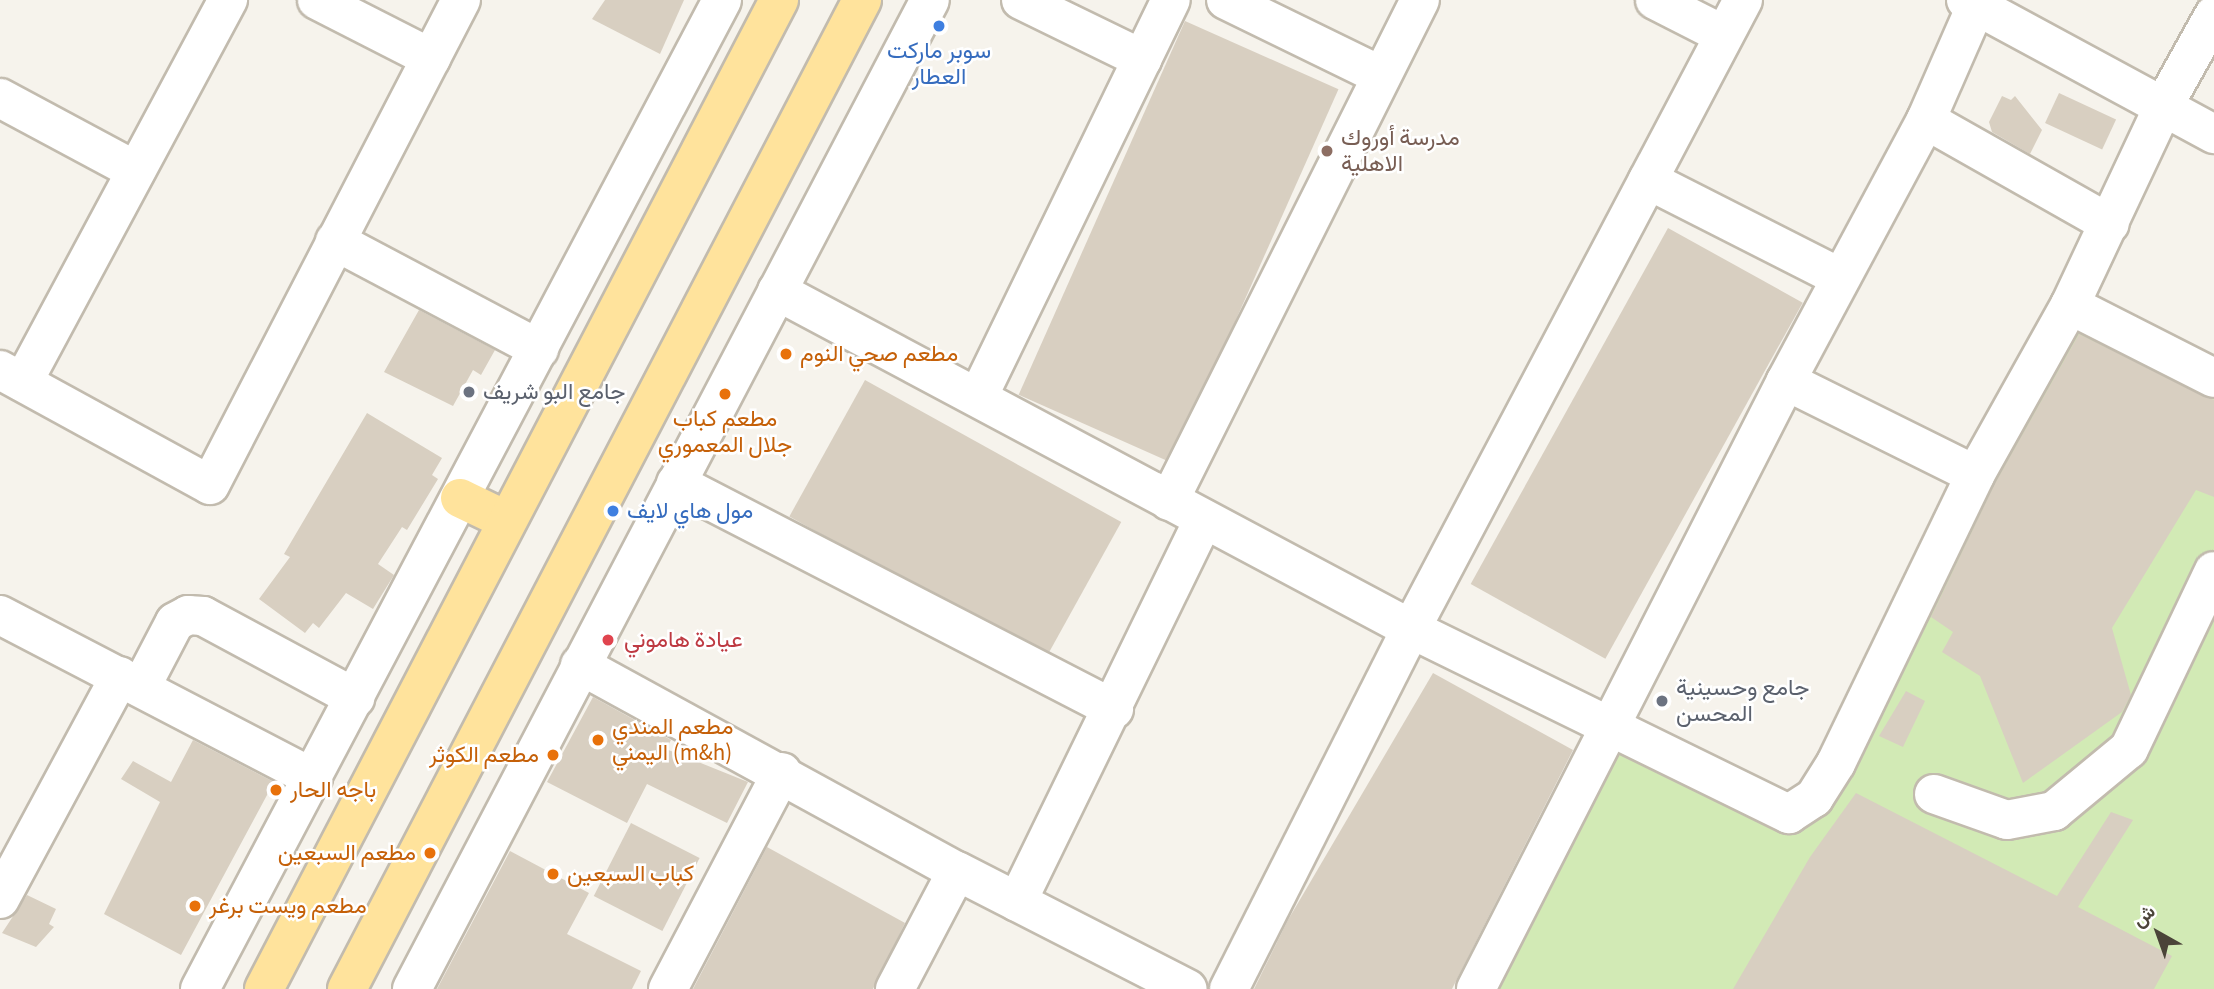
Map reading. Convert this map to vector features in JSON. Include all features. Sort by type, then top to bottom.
[{"type":"main road","points":[[264,989],[779,0]]},
{"type":"main road","points":[[347,989],[862,0]]},
{"type":"main road","points":[[460,498],[506,520]]},
{"type":"street","points":[[228,0],[136,171],[11,376],[210,485],[461,0]]},
{"type":"street","points":[[317,0],[431,58]]},
{"type":"street","points":[[200,989],[722,0]]},
{"type":"street","points":[[412,989],[930,0]]},
{"type":"street","points":[[1021,0],[1142,59]]},
{"type":"street","points":[[978,397],[1171,0]]},
{"type":"street","points":[[1226,0],[1380,75]]},
{"type":"street","points":[[1168,502],[1380,75],[1420,0]]},
{"type":"street","points":[[1655,0],[1724,35]]},
{"type":"street","points":[[1229,989],[1411,629],[1743,0]]},
{"type":"street","points":[[1475,989],[1611,730],[1786,381],[1926,120],[1971,3],[2214,134]]},
{"type":"street","points":[[777,291],[978,397],[1168,502],[1411,629],[1611,730],[1788,814],[1814,798],[1836,762],[1975,475],[2070,305],[2164,105],[2214,15]]},
{"type":"street","points":[[0,98],[136,171]]},
{"type":"street","points":[[1926,120],[2110,224]]},
{"type":"street","points":[[1648,180],[1841,278]]},
{"type":"street","points":[[335,241],[539,349]]},
{"type":"street","points":[[2070,305],[2214,378]]},
{"type":"street","points":[[1786,381],[1975,475]]},
{"type":"street","points":[[677,483],[1114,709]]},
{"type":"street","points":[[1017,901],[1114,709],[1204,519]]},
{"type":"street","points":[[1934,794],[2007,820],[2054,811],[2129,748],[2214,570]]},
{"type":"street","points":[[0,615],[313,778]]},
{"type":"street","points":[[0,899],[131,682],[175,622],[188,615],[203,616],[355,698]]},
{"type":"street","points":[[580,665],[782,772],[957,871],[1188,989]]},
{"type":"street","points":[[668,989],[782,772]]},
{"type":"street","points":[[895,989],[957,871]]},
{"type":"green space","points":[[2070,305],[2214,377],[2214,989],[1476,989],[1611,730],[1788,814]]},
{"type":"building","points":[[605,0],[684,0],[660,54],[592,19]]},
{"type":"building","points":[[1185,21],[1338,89],[1172,463],[1019,395]]},
{"type":"building","points":[[2059,93],[2116,120],[2102,150],[2045,123]]},
{"type":"building","points":[[2002,96],[2011,100],[2015,96],[2042,130],[2030,154],[1992,132],[1989,122]]},
{"type":"building","points":[[1668,228],[1803,303],[1605,659],[1471,584]]},
{"type":"building","points":[[419,310],[495,350],[481,375],[473,370],[453,406],[384,372]]},
{"type":"building","points":[[2079,334],[2214,400],[2214,497],[2196,490],[2112,628],[2131,695],[2122,712],[2023,783],[1980,676],[1942,652],[1953,632],[1931,617],[1994,485]]},
{"type":"building","points":[[865,380],[1121,522],[1046,658],[789,516]]},
{"type":"building","points":[[367,413],[442,458],[432,475],[438,479],[407,530],[402,527],[378,564],[394,575],[373,609],[346,593],[319,628],[313,623],[305,633],[259,599],[290,557],[284,554]]},
{"type":"building","points":[[1433,673],[1573,750],[1452,989],[1254,989],[1288,920]]},
{"type":"building","points":[[1906,691],[1925,701],[1903,747],[1879,736]]},
{"type":"building","points":[[593,697],[671,740],[666,749],[748,782],[727,823],[647,784],[627,823],[547,782]]},
{"type":"building","points":[[193,740],[274,782],[181,955],[104,914],[160,802],[121,779],[133,761],[171,782]]},
{"type":"building","points":[[1856,793],[2057,896],[2111,812],[2133,820],[2078,907],[2172,956],[2154,989],[1733,989],[1810,857]]},
{"type":"building","points":[[631,823],[700,858],[662,931],[594,896]]},
{"type":"building","points":[[767,847],[905,923],[873,989],[693,989]]},
{"type":"building","points":[[510,851],[589,893],[567,934],[641,971],[632,989],[437,989]]},
{"type":"building","points":[[27,895],[56,909],[49,924],[54,927],[36,947],[2,933]]},
{"type":"place","name":"سوبر ماركت العطار","points":[[939,26]]},
{"type":"place","name":"مدرسة أوروك الاهلية","points":[[1327,151]]},
{"type":"place","name":"مطعم صحي النوم","points":[[786,354]]},
{"type":"place","name":"جامع البو شريف","points":[[469,392]]},
{"type":"place","name":"مطعم كباب جلال المعموري","points":[[725,394]]},
{"type":"place","name":"مول هاي لايف","points":[[613,511]]},
{"type":"place","name":"عيادة هاموني","points":[[608,640]]},
{"type":"place","name":"جامع وحسينية المحسن","points":[[1662,701]]},
{"type":"place","name":"مطعم المندي اليمني (m&h)","points":[[598,740]]},
{"type":"place","name":"مطعم الكوثر","points":[[553,755]]},
{"type":"place","name":"باجه الحار","points":[[276,790]]},
{"type":"place","name":"مطعم السبعين","points":[[430,853]]},
{"type":"place","name":"كباب السبعين","points":[[553,874]]},
{"type":"place","name":"مطعم ويست برغر","points":[[195,906]]}]
